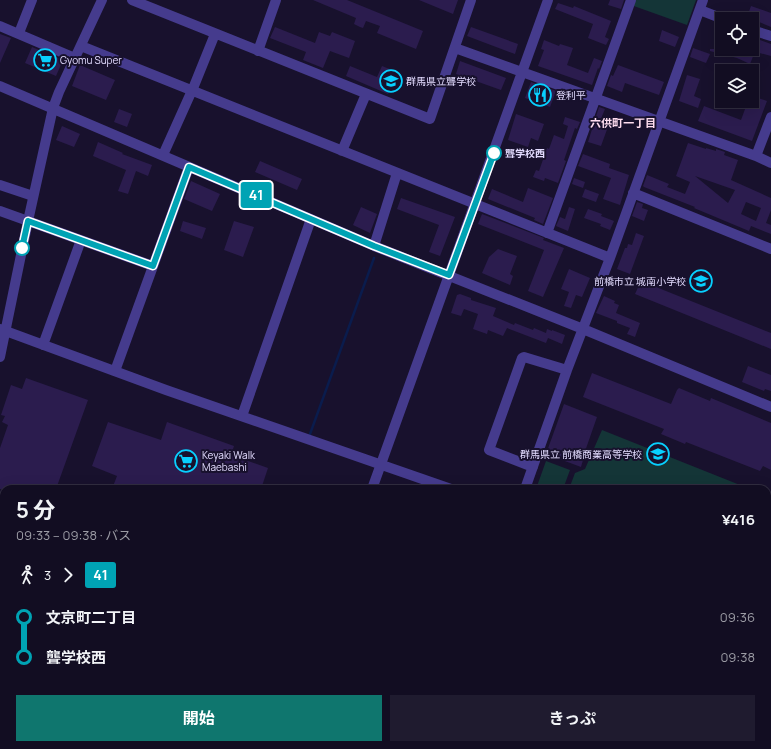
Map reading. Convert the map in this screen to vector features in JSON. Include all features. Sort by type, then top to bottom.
[{"type":"street","points":[[18,33],[32,0]]},
{"type":"street","points":[[0,357],[3,330],[53,108],[102,0]]},
{"type":"street","points":[[132,0],[430,119],[471,0]]},
{"type":"street","points":[[258,51],[276,0]]},
{"type":"street","points":[[373,485],[476,204],[548,0]]},
{"type":"street","points":[[547,234],[631,0]]},
{"type":"street","points":[[526,485],[567,370],[610,258],[703,0]]},
{"type":"street","points":[[700,10],[715,16]]},
{"type":"street","points":[[0,26],[75,58]]},
{"type":"street","points":[[759,32],[771,36]]},
{"type":"street","points":[[163,155],[215,34]]},
{"type":"street","points":[[81,46],[610,258]]},
{"type":"street","points":[[455,48],[756,156],[771,163]]},
{"type":"street","points":[[0,86],[374,246],[583,329],[771,408]]},
{"type":"street","points":[[342,151],[366,94]]},
{"type":"street","points":[[756,156],[771,117]]},
{"type":"street","points":[[115,371],[189,167]]},
{"type":"street","points":[[374,246],[398,173]]},
{"type":"street","points":[[0,185],[33,196]]},
{"type":"street","points":[[633,193],[771,249]]},
{"type":"street","points":[[0,211],[153,266]]},
{"type":"street","points":[[242,416],[311,219]]},
{"type":"street","points":[[43,345],[81,240]]},
{"type":"street","points":[[3,330],[440,485]]},
{"type":"street","points":[[533,467],[490,450],[522,358],[524,357],[567,370]]},
{"type":"green space","points":[[633,0],[696,0],[687,25],[631,5]]},
{"type":"green space","points":[[602,430],[740,485],[570,485],[575,473],[585,469]]},
{"type":"green space","points":[[546,461],[570,470],[564,485],[537,485]]},
{"type":"building","points":[[313,0],[347,0],[423,31],[416,49],[377,33],[380,26],[366,21],[363,28],[360,27],[354,24],[356,18]]},
{"type":"building","points":[[419,0],[458,0],[453,14]]},
{"type":"building","points":[[610,0],[624,0],[621,9],[608,5]]},
{"type":"building","points":[[558,3],[573,8],[574,6],[611,21],[605,37],[609,39],[606,45],[588,38],[593,24],[555,9]]},
{"type":"building","points":[[751,6],[771,13],[771,27],[759,22],[759,12],[749,12]]},
{"type":"building","points":[[275,27],[315,43],[319,32],[330,36],[332,32],[355,41],[349,58],[330,51],[323,68],[303,60],[306,52],[270,38]]},
{"type":"building","points":[[471,27],[518,44],[515,54],[467,36]]},
{"type":"building","points":[[662,30],[679,37],[675,47],[659,41]]},
{"type":"building","points":[[0,34],[11,38],[0,63]]},
{"type":"building","points":[[544,40],[559,46],[560,44],[573,48],[567,65],[588,73],[594,58],[602,61],[592,85],[538,66],[544,50],[541,49]]},
{"type":"building","points":[[760,40],[771,44],[771,56],[759,53]]},
{"type":"building","name":"Gyomu Super","points":[[32,47],[63,60],[56,76],[25,63]]},
{"type":"building","points":[[693,48],[710,54],[706,63],[690,57]]},
{"type":"building","points":[[710,49],[715,49],[715,52],[710,51]]},
{"type":"building","points":[[729,56],[753,56],[750,64]]},
{"type":"building","points":[[460,61],[506,78],[501,90],[456,74]]},
{"type":"building","points":[[80,65],[115,80],[106,100],[72,86]]},
{"type":"building","points":[[618,65],[664,82],[659,95],[625,83],[622,92],[607,86],[611,75],[613,76]]},
{"type":"building","points":[[350,66],[377,77],[382,66],[397,72],[388,94],[346,76]]},
{"type":"building","points":[[687,75],[700,79],[694,96],[701,99],[698,108],[679,101]]},
{"type":"building","name":"登利平","points":[[531,82],[556,91],[550,107],[525,98]]},
{"type":"building","points":[[759,98],[767,101],[752,141],[698,121],[704,106],[741,120],[745,108],[759,108]]},
{"type":"building","points":[[599,107],[605,109],[600,121],[609,124],[601,146],[588,142]]},
{"type":"building","points":[[119,109],[132,114],[127,127],[114,122]]},
{"type":"building","points":[[516,114],[544,124],[538,141],[531,138],[528,147],[508,140]]},
{"type":"building","points":[[565,117],[580,122],[577,129],[575,128],[558,183],[545,178],[544,181],[533,177],[536,170],[539,171],[547,148],[549,149],[554,135],[564,139],[568,126],[563,124]]},
{"type":"building","points":[[62,126],[80,134],[74,147],[56,140]]},
{"type":"building","points":[[98,142],[123,153],[122,154],[152,165],[148,176],[136,171],[128,194],[118,191],[126,170],[93,156]]},
{"type":"building","points":[[688,143],[706,149],[716,151],[716,149],[725,152],[724,155],[738,160],[731,180],[771,198],[771,210],[766,223],[771,225],[771,234],[751,226],[749,231],[643,186],[647,175],[669,184],[667,187],[685,194],[690,182],[676,176]],"holes":[[[695,176],[735,190],[728,203]],[[746,202],[761,208],[756,221],[741,214]]]},
{"type":"building","points":[[583,154],[610,164],[609,168],[629,175],[620,205],[603,199],[611,178],[578,166]]},
{"type":"building","points":[[260,161],[302,179],[297,190],[255,172]]},
{"type":"building","points":[[574,178],[585,182],[583,188],[572,184]]},
{"type":"building","points":[[191,181],[220,194],[212,211],[184,199]]},
{"type":"building","points":[[528,188],[553,198],[543,224],[534,220],[535,218],[488,199],[492,189],[523,202]]},
{"type":"building","points":[[585,189],[599,194],[596,202],[582,197]]},
{"type":"building","points":[[401,198],[455,217],[440,256],[429,252],[439,225],[397,209]]},
{"type":"building","points":[[637,202],[643,204],[642,208],[648,210],[644,221],[632,216]]},
{"type":"building","points":[[361,207],[377,214],[370,233],[353,225]]},
{"type":"building","points":[[569,207],[575,209],[568,231],[556,226],[560,217],[565,219]]},
{"type":"building","points":[[588,209],[602,214],[601,216],[614,221],[610,230],[600,226],[601,224],[584,218]]},
{"type":"building","points":[[482,214],[544,238],[543,240],[564,248],[543,297],[528,291],[544,250],[478,224]]},
{"type":"building","points":[[183,221],[206,228],[202,239],[180,231]]},
{"type":"building","points":[[234,221],[254,227],[243,257],[224,250]]},
{"type":"building","points":[[636,233],[644,236],[630,274],[617,269],[625,248],[627,248],[628,244],[632,245]]},
{"type":"building","points":[[498,249],[517,256],[510,274],[513,276],[510,285],[482,273],[489,257]]},
{"type":"building","points":[[569,269],[590,278],[582,297],[576,295],[571,308],[564,306],[569,292],[561,289]]},
{"type":"building","points":[[641,281],[771,333],[771,349],[635,294]]},
{"type":"building","points":[[460,294],[471,298],[471,300],[496,308],[493,316],[514,325],[515,323],[546,333],[547,329],[565,335],[562,344],[548,338],[546,343],[507,328],[503,336],[488,330],[487,334],[473,329],[478,314],[464,309],[461,316],[451,313],[457,295]]},
{"type":"building","points":[[604,296],[615,301],[614,303],[619,305],[616,313],[640,323],[635,337],[627,334],[630,328],[596,313]]},
{"type":"building","points":[[748,366],[771,375],[771,391],[765,389],[764,391],[742,382]]},
{"type":"building","points":[[592,373],[671,404],[679,388],[710,401],[711,398],[771,423],[771,470],[763,466],[760,471],[686,442],[685,444],[661,434],[664,429],[583,397]]},
{"type":"building","points":[[26,378],[88,400],[57,485],[0,485],[0,448],[8,425],[2,422],[5,416],[1,415],[11,385],[22,389]]},
{"type":"building","points":[[564,404],[597,417],[581,467],[546,454]]},
{"type":"building","name":"Keyaki Walk Maebashi","points":[[108,422],[161,440],[167,422],[234,446],[231,455],[268,468],[262,485],[114,485],[117,476],[92,466]]},
{"type":"waterway","points":[[310,434],[374,258]]},
{"type":"bus line","name":"41","points":[[22,248],[28,221],[153,266],[189,167],[374,246],[449,275],[494,153]]},
{"type":"place","name":"Gyomu Super","points":[[45,60]]},
{"type":"place","name":"群馬県立聾学校","points":[[391,81]]},
{"type":"place","name":"登利平","points":[[540,95]]},
{"type":"place","name":"聾学校西","points":[[494,153]]},
{"type":"place","name":"前橋市立 城南小学校","points":[[701,281]]},
{"type":"place","name":"群馬県立 前橋商業高等学校","points":[[658,454]]},
{"type":"place","name":"Keyaki Walk Maebashi","points":[[186,461]]},
{"type":"district","name":"六供町一丁目","points":[[623,123]]}]
